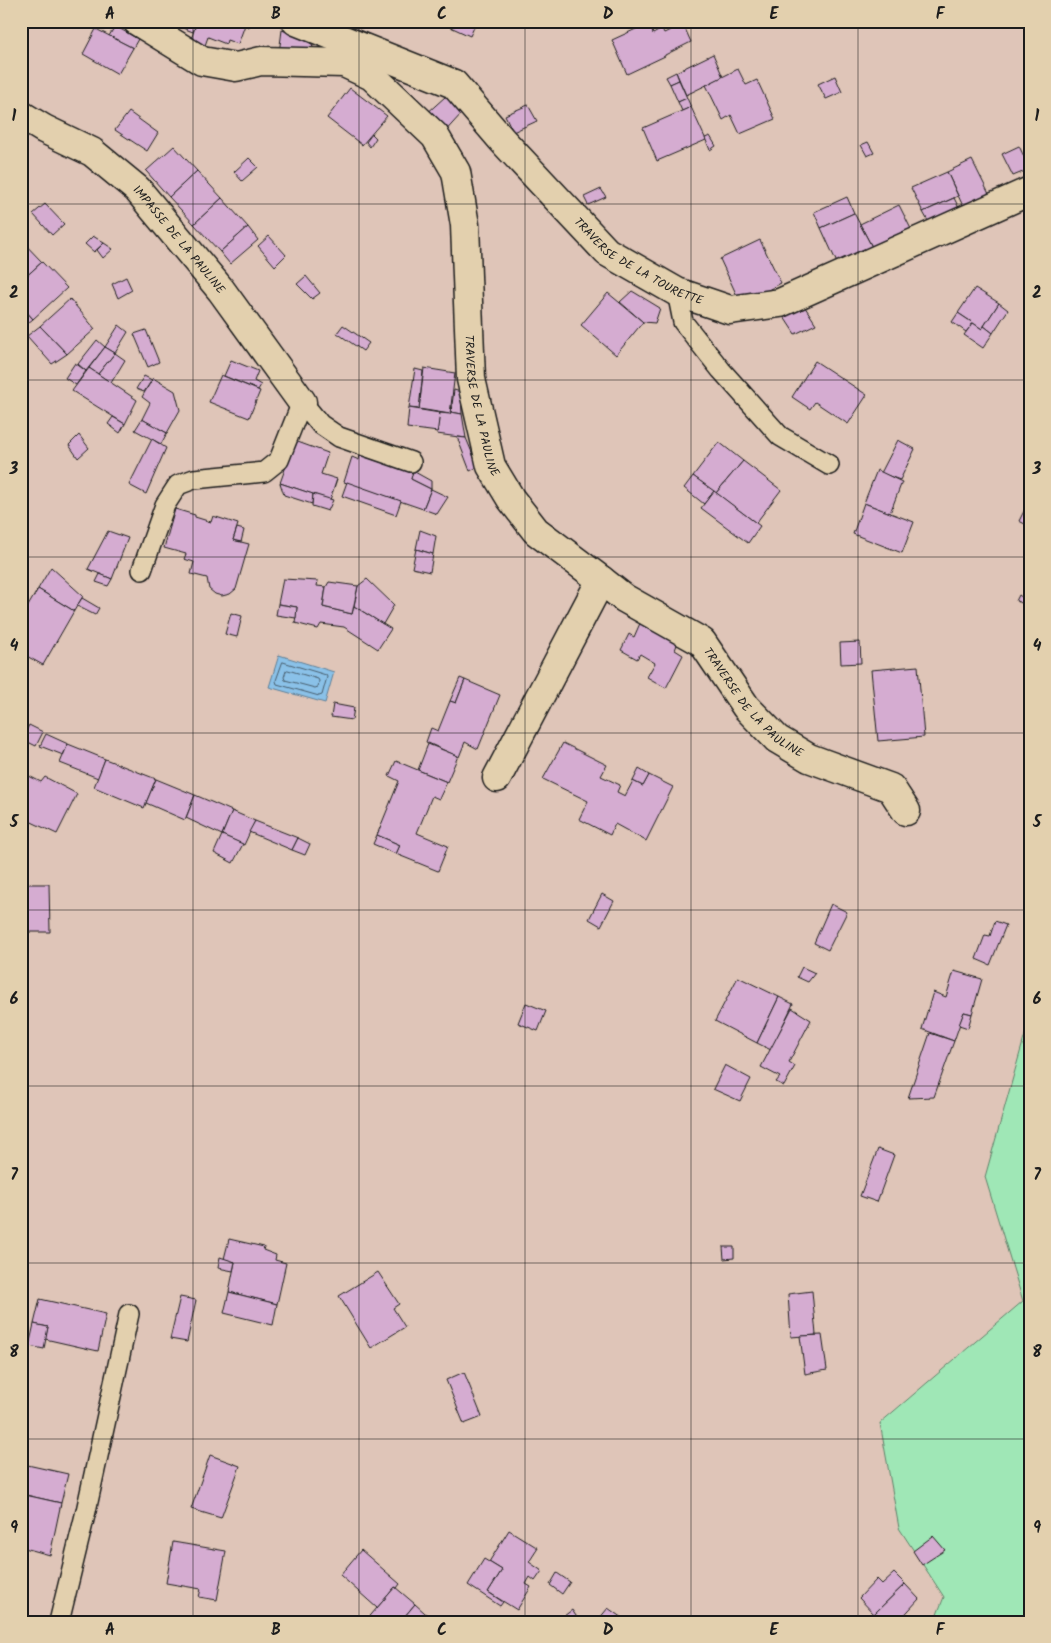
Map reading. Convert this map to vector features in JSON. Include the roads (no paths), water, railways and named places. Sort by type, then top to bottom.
[{"type":"street","name":"TRAVERSE DE LA PAULINE","points":[[137,21],[202,61],[236,67],[261,62],[344,63],[372,76],[436,136],[456,172],[465,225],[471,379],[491,466],[511,499],[536,531],[624,598],[702,642],[746,707],[777,739],[809,758],[891,788],[906,811]]},
{"type":"street","name":"TRAVERSE DE LA TOURETTE","points":[[296,21],[454,84],[502,140],[607,252],[677,292],[730,310],[780,303],[1030,191]]},
{"type":"street","name":"IMPASSE DE LA PAULINE","points":[[21,115],[44,129],[92,152],[137,189],[221,290],[302,402]]},
{"type":"street","points":[[497,778],[601,580]]},
{"type":"lane","points":[[677,292],[683,322],[721,370],[780,436],[829,465]]},
{"type":"lane","points":[[142,570],[165,505],[178,484],[194,479],[264,472],[279,460],[302,402],[320,424],[339,437],[411,462]]},
{"type":"lane","points":[[59,1622],[86,1511],[129,1314]]},
{"type":"water","points":[[279,655],[334,672],[325,703],[269,687]]}]
